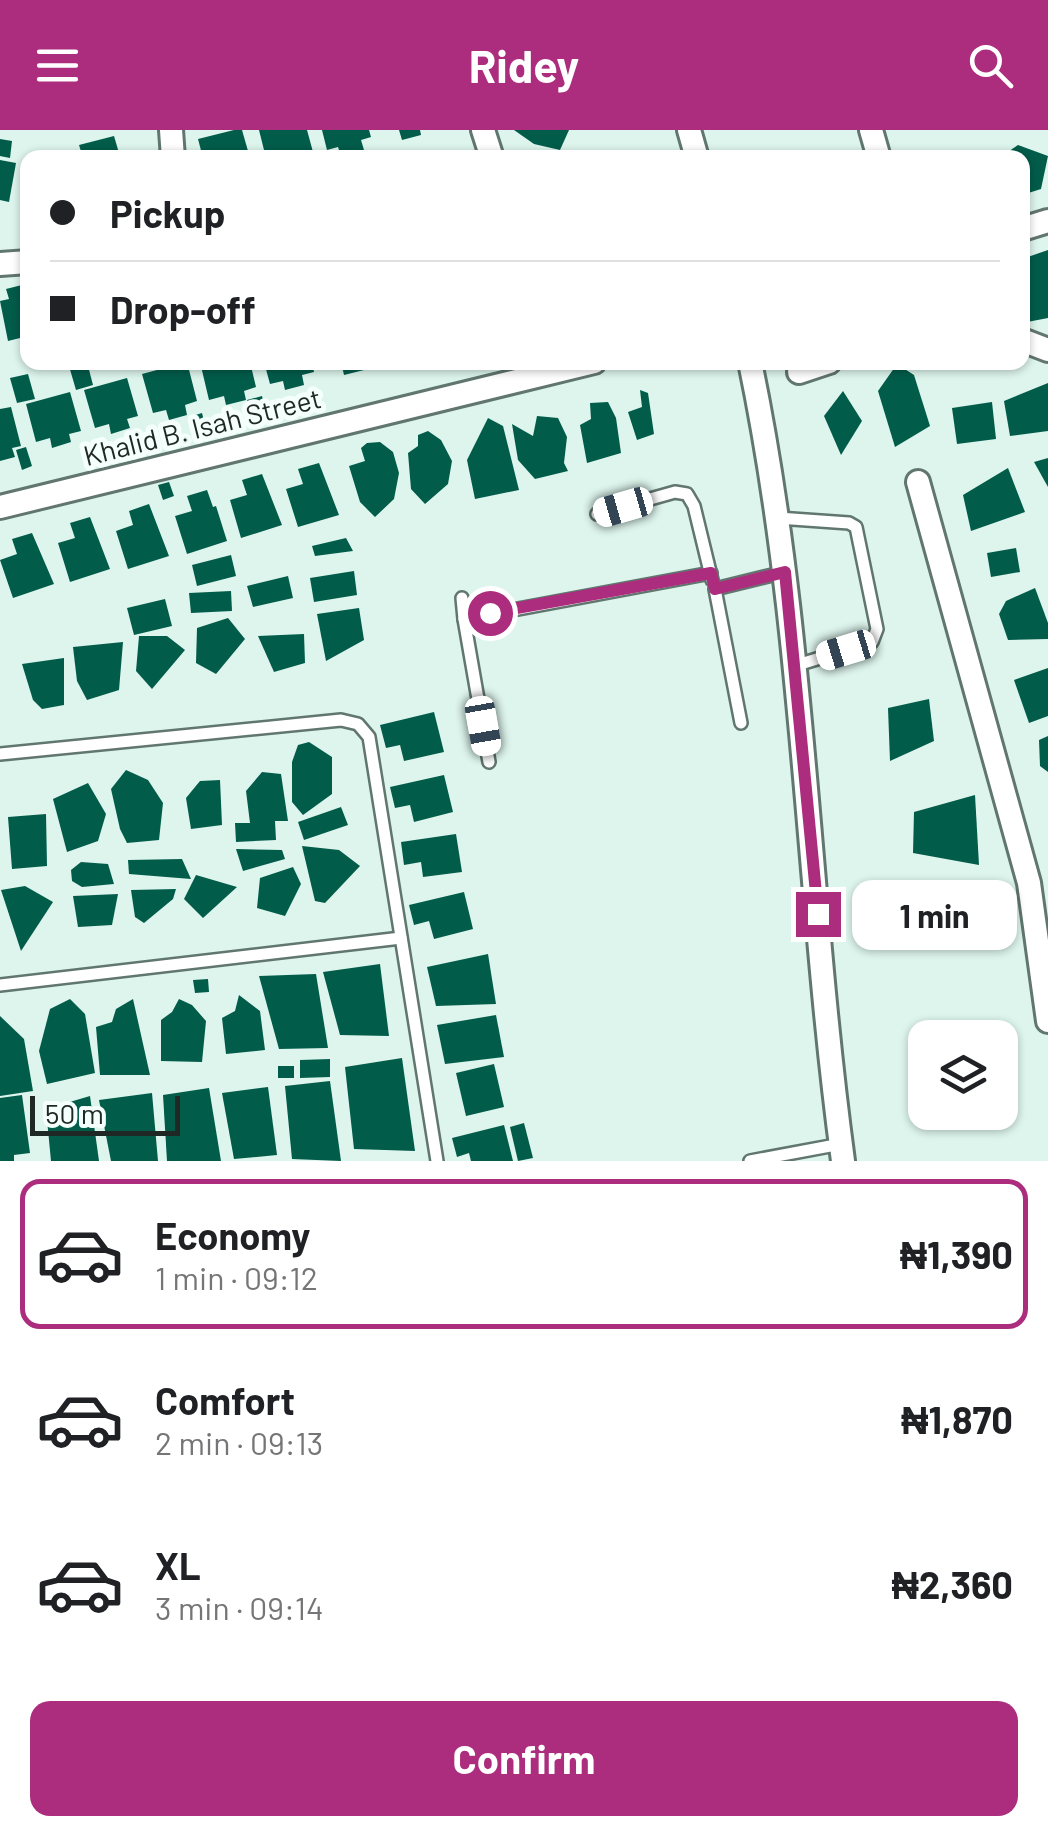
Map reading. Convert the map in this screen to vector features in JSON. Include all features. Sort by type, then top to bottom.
[{"type":"street","name":"Khalid B. Isah Street","points":[[0,506],[542,370]]},
{"type":"street","points":[[752,370],[769,452],[785,572],[842,1153]]},
{"type":"street","points":[[798,372],[804,370]]},
{"type":"street","points":[[918,482],[1038,881],[1048,1021]]},
{"type":"lane","points":[[598,514],[675,492],[687,494],[694,506],[715,589],[741,722]]},
{"type":"lane","points":[[778,518],[850,523],[856,528],[877,628],[872,642],[794,666]]},
{"type":"lane","points":[[715,589],[785,572]]},
{"type":"lane","points":[[464,619],[711,573]]},
{"type":"lane","points":[[462,598],[489,762]]},
{"type":"lane","points":[[0,754],[341,720],[358,724],[369,737],[437,1161]]},
{"type":"lane","points":[[0,985],[400,938]]},
{"type":"lane","points":[[750,1161],[842,1153]]},
{"type":"building","points":[[242,130],[248,150],[201,150],[198,139]]},
{"type":"building","points":[[259,130],[307,130],[312,150],[264,150]]},
{"type":"building","points":[[322,130],[369,130],[371,137],[361,140],[364,150],[327,150]]},
{"type":"building","points":[[399,130],[420,130],[421,135],[402,140]]},
{"type":"building","points":[[514,130],[569,130],[560,150],[534,144]]},
{"type":"building","points":[[114,136],[118,150],[81,150],[79,145]]},
{"type":"building","points":[[0,139],[12,141],[10,158],[0,156]]},
{"type":"building","points":[[1018,145],[1048,156],[1041,189],[1030,192],[1030,150],[1011,150]]},
{"type":"building","points":[[0,160],[16,163],[9,202],[0,200]]},
{"type":"building","points":[[1048,250],[1048,318],[1030,321],[1030,256]]},
{"type":"building","points":[[20,286],[20,338],[8,341],[0,301],[9,299],[6,289]]},
{"type":"building","points":[[70,370],[89,370],[93,385],[76,390]]},
{"type":"building","points":[[189,370],[197,401],[185,405],[187,415],[169,420],[166,410],[153,413],[142,374]]},
{"type":"building","points":[[202,370],[252,370],[256,387],[244,391],[246,400],[226,405],[224,396],[209,400]]},
{"type":"building","points":[[266,370],[314,370],[302,375],[304,385],[285,390],[283,381],[270,384]]},
{"type":"building","points":[[893,370],[906,370],[914,375],[930,426],[895,447],[878,391]]},
{"type":"building","points":[[28,374],[35,399],[17,403],[10,378]]},
{"type":"building","points":[[127,378],[138,416],[127,419],[130,428],[111,434],[109,424],[95,428],[84,390]]},
{"type":"building","points":[[1048,383],[1048,431],[1010,436],[1004,401]]},
{"type":"building","points":[[640,390],[648,393],[654,434],[637,440],[628,412],[642,407]]},
{"type":"building","points":[[843,391],[862,421],[841,455],[824,416]]},
{"type":"building","points":[[70,392],[81,431],[69,434],[71,442],[52,448],[50,438],[36,442],[26,404]]},
{"type":"building","points":[[262,396],[265,410],[251,413],[247,400]]},
{"type":"building","points":[[608,402],[616,418],[621,453],[587,463],[580,425],[591,419],[590,403]]},
{"type":"building","points":[[992,402],[996,439],[957,444],[952,408]]},
{"type":"building","points":[[11,407],[21,446],[12,448],[15,457],[0,461],[0,409]]},
{"type":"building","points":[[202,413],[205,425],[192,428],[189,417]]},
{"type":"building","points":[[537,416],[558,418],[567,437],[564,463],[568,471],[535,479],[518,460],[512,424],[533,436]]},
{"type":"building","points":[[488,418],[503,426],[519,490],[475,499],[467,460]]},
{"type":"building","points":[[428,431],[441,440],[452,461],[448,484],[425,504],[411,489],[408,453],[418,446],[418,435]]},
{"type":"building","points":[[380,442],[393,452],[399,473],[394,499],[375,517],[360,502],[349,466],[365,461],[361,448],[367,443]]},
{"type":"building","points":[[26,447],[32,466],[22,470],[16,450]]},
{"type":"building","points":[[1048,458],[1048,487],[1034,462]]},
{"type":"building","points":[[319,463],[339,515],[298,527],[286,489],[303,484],[298,469]]},
{"type":"building","points":[[1008,468],[1025,512],[971,531],[963,495]]},
{"type":"building","points":[[262,474],[282,525],[241,538],[230,500],[247,495],[242,480]]},
{"type":"building","points":[[169,482],[174,496],[163,500],[158,485]]},
{"type":"building","points":[[207,490],[227,541],[187,554],[175,516],[192,511],[187,496]]},
{"type":"building","points":[[149,504],[169,556],[128,569],[116,531],[133,525],[129,511]]},
{"type":"building","points":[[90,517],[110,569],[70,582],[58,543],[75,538],[70,523]]},
{"type":"building","points":[[32,533],[54,584],[13,598],[0,560],[17,554],[12,539]]},
{"type":"building","points":[[346,538],[353,551],[315,556],[312,546]]},
{"type":"building","points":[[1016,548],[1020,572],[991,577],[987,553]]},
{"type":"building","points":[[231,555],[236,576],[197,586],[192,565]]},
{"type":"building","points":[[354,571],[357,595],[314,602],[310,578]]},
{"type":"building","points":[[288,576],[293,598],[253,607],[247,586]]},
{"type":"building","points":[[1035,588],[1048,623],[1048,639],[1008,640],[999,614],[1006,601]]},
{"type":"building","points":[[231,591],[232,611],[191,613],[189,593]]},
{"type":"building","points":[[165,599],[172,626],[134,635],[127,608]]},
{"type":"building","points":[[359,608],[364,640],[326,661],[317,614]]},
{"type":"building","points":[[228,618],[245,639],[216,674],[196,663],[197,628]]},
{"type":"building","points":[[304,634],[305,663],[274,672],[258,636]]},
{"type":"building","points":[[139,636],[167,636],[185,650],[152,689],[136,671]]},
{"type":"building","points":[[123,642],[119,690],[87,700],[77,681],[73,647]]},
{"type":"building","points":[[64,658],[64,705],[42,709],[33,700],[22,664]]},
{"type":"building","points":[[1048,668],[1048,716],[1029,723],[1014,680]]},
{"type":"building","points":[[929,699],[934,741],[890,761],[888,708]]},
{"type":"building","points":[[434,712],[444,752],[404,761],[400,745],[386,748],[380,725]]},
{"type":"building","points":[[1048,736],[1048,772],[1040,766],[1039,740]]},
{"type":"building","points":[[309,742],[332,757],[332,794],[303,815],[292,802],[292,762],[298,745]]},
{"type":"building","points":[[126,770],[148,780],[163,803],[159,840],[127,843],[120,829],[111,789]]},
{"type":"building","points":[[262,772],[281,774],[288,821],[275,821],[276,840],[236,842],[235,823],[250,823],[246,791]]},
{"type":"building","points":[[444,775],[453,812],[414,822],[410,805],[395,808],[390,787]]},
{"type":"building","points":[[220,780],[222,825],[191,829],[186,798],[200,781]]},
{"type":"building","points":[[88,783],[106,814],[98,841],[67,852],[53,799]]},
{"type":"building","points":[[975,795],[979,865],[913,853],[914,812]]},
{"type":"building","points":[[341,807],[348,825],[304,840],[298,822]]},
{"type":"building","points":[[46,814],[47,866],[12,869],[8,817]]},
{"type":"building","points":[[456,834],[462,872],[423,877],[421,862],[404,865],[401,842]]},
{"type":"building","points":[[302,846],[339,850],[360,866],[325,903],[315,901]]},
{"type":"building","points":[[236,849],[282,850],[285,859],[243,871]]},
{"type":"building","points":[[182,859],[191,879],[129,874],[128,860]]},
{"type":"building","points":[[81,862],[108,864],[114,884],[82,887],[72,881],[71,870]]},
{"type":"building","points":[[293,867],[301,884],[285,916],[257,908],[260,878]]},
{"type":"building","points":[[196,875],[237,887],[203,918],[184,899]]},
{"type":"building","points":[[25,886],[53,902],[21,951],[1,890]]},
{"type":"building","points":[[176,889],[173,899],[144,923],[135,917],[131,890]]},
{"type":"building","points":[[464,892],[473,929],[434,939],[429,921],[414,925],[409,905]]},
{"type":"building","points":[[118,894],[112,925],[78,927],[73,896]]},
{"type":"building","points":[[488,954],[496,1004],[436,1006],[427,967]]},
{"type":"building","points":[[380,964],[389,1036],[340,1035],[323,972]]},
{"type":"building","points":[[316,974],[328,1048],[279,1049],[259,976]]},
{"type":"building","points":[[208,979],[209,992],[195,993],[193,980]]},
{"type":"building","points":[[239,995],[260,1011],[265,1050],[226,1054],[222,1018],[235,1011]]},
{"type":"building","points":[[70,999],[85,1014],[95,1073],[47,1084],[39,1051],[50,1009]]},
{"type":"building","points":[[133,999],[150,1075],[100,1075],[96,1027],[112,1022],[116,1009]]},
{"type":"building","points":[[179,999],[192,1005],[206,1021],[202,1062],[161,1061],[161,1020],[172,1012]]},
{"type":"building","points":[[496,1015],[504,1057],[445,1064],[437,1025]]},
{"type":"building","points":[[0,1016],[24,1039],[33,1091],[0,1096]]},
{"type":"building","points":[[402,1058],[415,1151],[354,1149],[345,1067]]},
{"type":"building","points":[[330,1059],[330,1077],[300,1078],[300,1060]]},
{"type":"building","points":[[494,1064],[504,1107],[466,1116],[456,1073]]},
{"type":"building","points":[[278,1066],[294,1066],[294,1078],[278,1078]]},
{"type":"building","points":[[330,1081],[341,1161],[292,1159],[285,1086]]},
{"type":"building","points":[[268,1087],[277,1155],[234,1159],[222,1093]]},
{"type":"building","points":[[209,1088],[221,1161],[167,1161],[163,1095]]},
{"type":"building","points":[[152,1093],[158,1161],[111,1161],[99,1100]]},
{"type":"building","points":[[22,1095],[30,1153],[14,1155],[14,1161],[0,1161],[0,1098]]},
{"type":"building","points":[[90,1096],[99,1161],[51,1161],[46,1109]]},
{"type":"building","points":[[524,1123],[533,1158],[518,1161],[510,1127]]},
{"type":"building","points":[[504,1125],[513,1161],[471,1161],[469,1153],[457,1157],[452,1138]]},
{"type":"route","points":[[490,613],[711,573],[715,589],[785,572],[818,914]]}]
